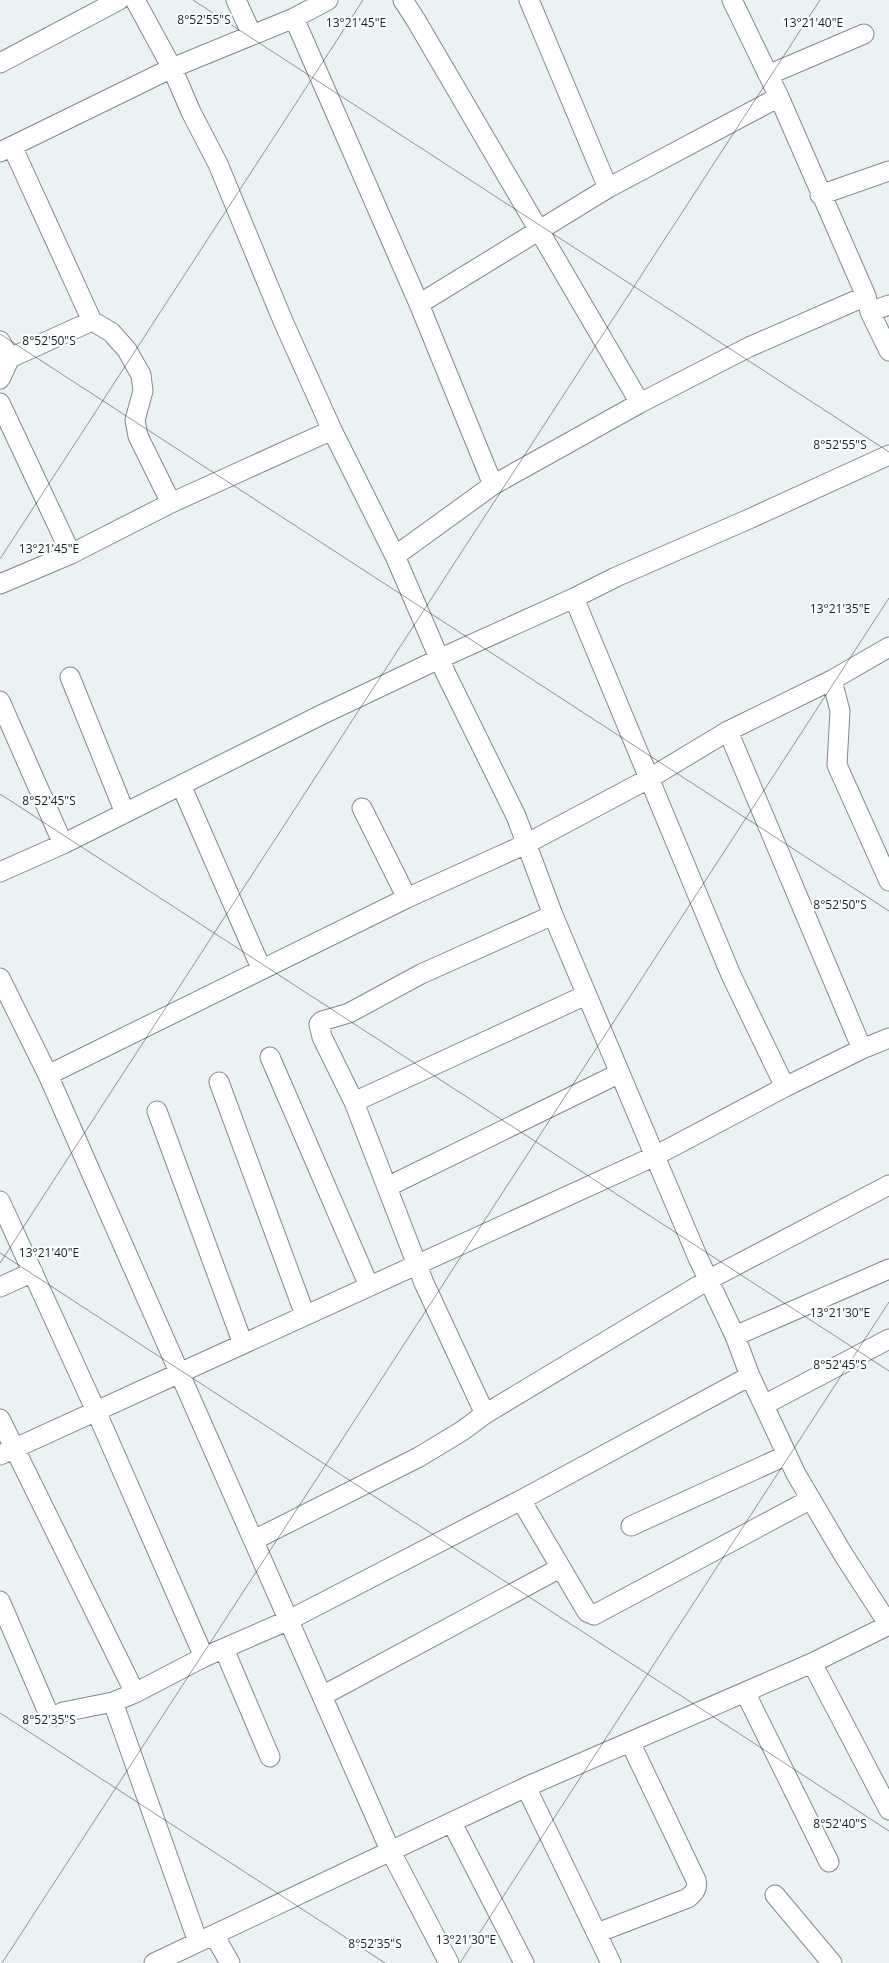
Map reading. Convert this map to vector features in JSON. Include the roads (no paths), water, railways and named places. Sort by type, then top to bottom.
[{"type":"street","points":[[0,63],[119,0]]},
{"type":"street","points":[[135,0],[172,68],[191,112],[218,164],[283,322],[332,430],[395,556],[439,660],[516,816],[552,916],[708,1280],[735,1336],[750,1376],[810,1499],[889,1625],[812,1663],[526,1786],[452,1823],[390,1850],[155,1963]]},
{"type":"street","points":[[236,0],[252,35]]},
{"type":"street","points":[[171,503],[138,436],[135,420],[143,391],[141,375],[128,350],[111,332],[92,321],[6,149],[172,68],[294,18],[328,0]]},
{"type":"street","points":[[403,0],[640,403]]},
{"type":"street","points":[[529,0],[608,188]]},
{"type":"street","points":[[732,0],[779,97],[889,351]]},
{"type":"street","points":[[294,18],[419,304],[493,485]]},
{"type":"street","points":[[768,75],[864,34]]},
{"type":"street","points":[[419,304],[608,188],[779,97]]},
{"type":"street","points":[[820,195],[889,171]]},
{"type":"street","points":[[395,556],[493,485],[640,403],[749,347],[868,304],[889,305]]},
{"type":"street","points":[[0,380],[10,358],[92,321]]},
{"type":"street","points":[[0,341],[10,358]]},
{"type":"street","points":[[0,403],[71,554]]},
{"type":"street","points":[[2,578],[71,554],[171,503],[332,430]]},
{"type":"street","points":[[0,872],[63,844],[324,714],[439,660],[616,577],[889,455]]},
{"type":"street","points":[[574,598],[731,975],[785,1087]]},
{"type":"street","points":[[48,1075],[261,968],[406,898],[526,844],[650,778],[728,731],[832,680],[889,647]]},
{"type":"street","points":[[70,677],[125,813]]},
{"type":"street","points":[[832,680],[840,711],[837,766],[889,881]]},
{"type":"street","points":[[0,701],[63,844]]},
{"type":"street","points":[[728,731],[862,1049]]},
{"type":"street","points":[[180,785],[261,968]]},
{"type":"street","points":[[362,808],[406,898]]},
{"type":"street","points":[[485,1414],[424,1283],[354,1102],[320,1031],[319,1024],[322,1021],[349,1013],[421,974],[552,916]]},
{"type":"street","points":[[0,978],[48,1075],[390,1850],[449,1963]]},
{"type":"street","points":[[354,1102],[586,995]]},
{"type":"street","points":[[7,1451],[655,1156],[785,1087],[862,1049],[889,1038]]},
{"type":"street","points":[[270,1057],[369,1286]]},
{"type":"street","points":[[387,1187],[620,1073]]},
{"type":"street","points":[[219,1082],[305,1315]]},
{"type":"street","points":[[157,1111],[243,1344]]},
{"type":"street","points":[[254,1540],[419,1457],[462,1431],[485,1414],[708,1280],[889,1185]]},
{"type":"street","points":[[0,1201],[96,1411],[204,1657]]},
{"type":"street","points":[[735,1336],[889,1269]]},
{"type":"street","points":[[0,1287],[33,1272]]},
{"type":"street","points":[[764,1405],[889,1339]]},
{"type":"street","points":[[0,1601],[47,1710],[51,1715],[56,1716],[63,1712],[113,1702],[135,1693],[204,1657],[289,1620],[521,1500],[750,1376]]},
{"type":"street","points":[[0,1418],[7,1451],[135,1693]]},
{"type":"street","points":[[631,1526],[787,1454]]},
{"type":"street","points":[[521,1500],[587,1612],[594,1615],[810,1499]]},
{"type":"street","points":[[322,1696],[560,1568]]},
{"type":"street","points":[[224,1649],[270,1757]]},
{"type":"street","points":[[812,1663],[889,1810]]},
{"type":"street","points":[[745,1692],[829,1862]]},
{"type":"street","points":[[113,1702],[206,1938],[230,1963]]},
{"type":"street","points":[[596,1933],[688,1898],[694,1893],[697,1886],[696,1880],[630,1742]]},
{"type":"street","points":[[526,1786],[611,1963]]},
{"type":"street","points":[[452,1823],[524,1963]]},
{"type":"street","points":[[775,1895],[832,1963]]}]
